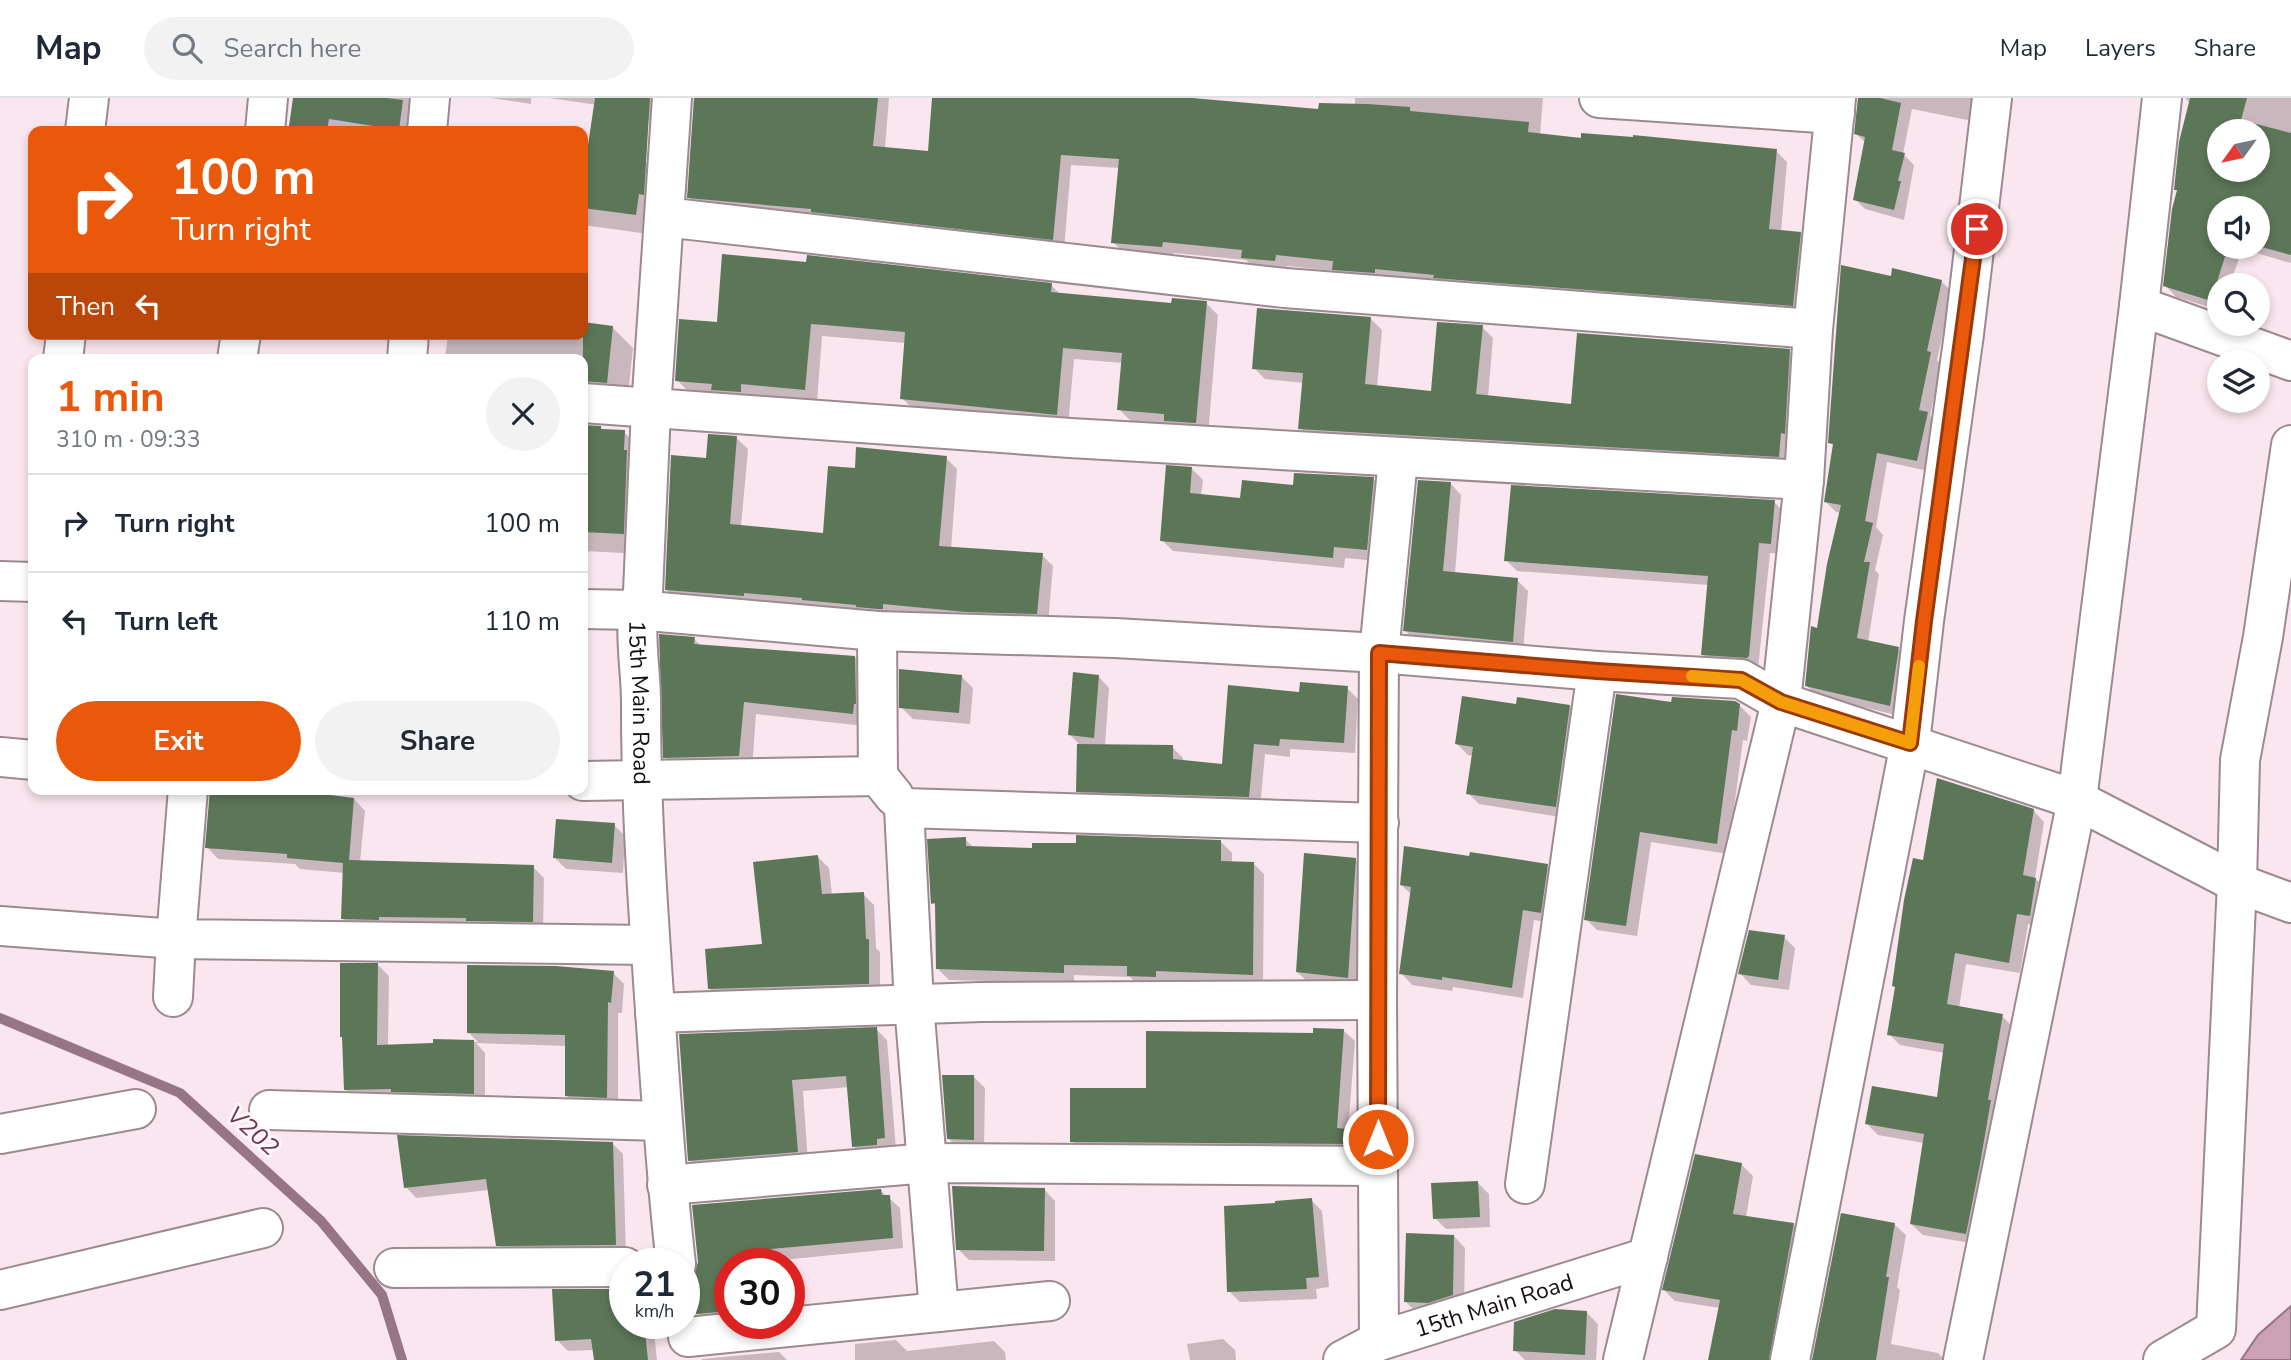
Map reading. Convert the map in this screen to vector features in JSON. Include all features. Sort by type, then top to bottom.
[{"type":"street","points":[[86,126],[89,98]]},
{"type":"street","points":[[265,126],[268,98]]},
{"type":"street","points":[[427,126],[430,98]]},
{"type":"street","name":"15th Main Road","points":[[672,98],[651,409],[643,592],[637,610],[642,695],[641,782],[650,945],[667,1185],[674,1248]]},
{"type":"street","points":[[1599,98],[1835,106],[1813,329],[1804,480],[1781,702],[1623,1360]]},
{"type":"street","points":[[1790,1360],[1910,743],[1992,98]]},
{"type":"street","points":[[1964,1360],[2077,800],[2139,306],[2162,98]]},
{"type":"street","points":[[664,217],[1285,288],[1813,329]]},
{"type":"street","points":[[2139,306],[2291,361]]},
{"type":"street","points":[[588,403],[1070,439],[1804,480]]},
{"type":"street","points":[[2163,1360],[2216,1329],[2237,883],[2240,760],[2263,637],[2291,445]]},
{"type":"street","points":[[1379,1341],[1379,653],[1398,459]]},
{"type":"street","points":[[0,581],[28,582]]},
{"type":"street","points":[[588,609],[637,610],[877,631],[1115,638],[1379,653],[1741,680],[1781,702],[2077,800],[2237,883],[2291,903]]},
{"type":"street","points":[[877,631],[878,776],[904,808],[914,1004],[939,1312]]},
{"type":"street","points":[[1525,1184],[1597,671]]},
{"type":"street","points":[[0,758],[28,760]]},
{"type":"street","points":[[588,781],[878,776]]},
{"type":"street","points":[[173,997],[188,795]]},
{"type":"street","points":[[904,808],[1379,823]]},
{"type":"street","points":[[0,926],[176,939],[650,945]]},
{"type":"street","points":[[655,1013],[914,1004],[1377,1000]]},
{"type":"street","points":[[0,1134],[136,1109]]},
{"type":"street","points":[[269,1110],[662,1121]]},
{"type":"street","points":[[667,1185],[928,1163],[1378,1166]]},
{"type":"street","points":[[0,1290],[263,1228]]},
{"type":"street","name":"15th Main Road","points":[[1343,1360],[1379,1341],[1421,1344],[1648,1257]]},
{"type":"street","points":[[394,1268],[609,1266]]},
{"type":"street","points":[[700,1336],[1050,1301]]},
{"type":"shaded area","points":[[2291,1306],[2291,1360],[2241,1360],[2258,1335]]},
{"type":"building","points":[[293,98],[403,100],[400,126],[374,126],[329,119],[328,126],[289,126]]},
{"type":"building","points":[[595,98],[650,98],[644,195],[639,194],[636,215],[588,209],[588,145]]},
{"type":"building","points":[[694,98],[878,98],[873,146],[928,151],[932,98],[1192,98],[1318,109],[1319,103],[1367,104],[1410,107],[1410,111],[1529,122],[1528,132],[1581,138],[1581,133],[1633,135],[1777,149],[1769,229],[1801,232],[1793,306],[1433,278],[1434,275],[1375,269],[1375,273],[1332,270],[1333,261],[1276,255],[1275,261],[1241,258],[1242,250],[1163,242],[1162,247],[1111,243],[1119,159],[1061,155],[1053,240],[811,212],[811,209],[687,198]]},
{"type":"building","points":[[1858,98],[1880,98],[1901,103],[1892,150],[1905,153],[1894,210],[1853,200],[1865,137],[1854,134]]},
{"type":"building","points":[[2190,98],[2247,98],[2241,119],[2207,119],[2207,182],[2270,182],[2270,128],[2291,133],[2291,255],[2270,249],[2270,196],[2207,196],[2207,259],[2224,259],[2220,273],[2207,273],[2207,300],[2163,286],[2172,209],[2177,190],[2174,190],[2179,142]]},
{"type":"building","points":[[722,254],[806,262],[807,255],[1052,283],[1051,292],[1171,303],[1172,298],[1207,301],[1196,423],[1164,421],[1164,414],[1117,410],[1122,353],[1063,348],[1057,415],[900,399],[905,332],[825,325],[811,324],[805,390],[741,384],[741,392],[711,390],[712,384],[675,381],[679,319],[717,322]]},
{"type":"building","points":[[1841,265],[1891,276],[1892,268],[1942,280],[1927,351],[1931,352],[1919,410],[1928,412],[1917,461],[1877,453],[1865,521],[1873,523],[1864,562],[1870,562],[1857,638],[1899,647],[1890,706],[1805,686],[1811,626],[1817,628],[1827,564],[1841,505],[1824,502],[1833,444],[1828,443]]},
{"type":"building","points":[[1257,308],[1371,317],[1365,384],[1431,391],[1437,322],[1483,325],[1476,394],[1571,404],[1577,333],[1790,349],[1785,434],[1781,433],[1779,457],[1298,429],[1303,373],[1252,369]]},
{"type":"building","points":[[588,323],[613,326],[607,383],[588,381],[588,354],[583,354],[583,340],[588,340]]},
{"type":"building","points":[[588,425],[625,430],[624,450],[627,450],[624,534],[588,532]]},
{"type":"building","points":[[708,434],[737,436],[730,524],[823,533],[828,466],[855,468],[856,447],[947,456],[939,546],[1043,553],[1037,614],[966,612],[883,604],[883,609],[878,609],[802,598],[665,590],[671,455],[706,458]]},
{"type":"building","points":[[1166,465],[1192,467],[1190,493],[1240,498],[1242,480],[1293,485],[1294,473],[1374,477],[1367,550],[1334,547],[1333,558],[1160,541]]},
{"type":"building","points":[[1418,480],[1451,482],[1443,571],[1518,578],[1513,642],[1403,631]]},
{"type":"building","points":[[1511,485],[1775,500],[1771,544],[1759,543],[1749,656],[1701,655],[1708,576],[1504,561]]},
{"type":"building","points":[[659,634],[695,637],[694,644],[855,656],[856,704],[853,714],[744,702],[739,756],[663,758]]},
{"type":"building","points":[[899,669],[962,675],[959,713],[899,708]]},
{"type":"building","points":[[1073,672],[1099,675],[1094,738],[1068,735]]},
{"type":"building","points":[[1300,682],[1348,686],[1344,743],[1280,739],[1279,746],[1254,744],[1249,797],[1076,792],[1077,744],[1173,745],[1173,759],[1222,764],[1228,685],[1299,692]]},
{"type":"building","points":[[1616,694],[1671,702],[1672,697],[1735,701],[1740,704],[1737,731],[1732,730],[1717,844],[1640,832],[1626,926],[1584,920]]},
{"type":"building","points":[[1462,696],[1516,704],[1517,697],[1570,705],[1556,807],[1466,794],[1473,747],[1455,744]]},
{"type":"building","points":[[1937,778],[2034,809],[2023,875],[2036,878],[2030,916],[2017,914],[2009,963],[1955,953],[1947,1004],[2003,1014],[1988,1100],[1991,1100],[1966,1234],[1910,1224],[1924,1134],[1865,1124],[1872,1086],[1937,1097],[1944,1044],[1887,1035],[1904,900],[1913,858],[1923,860]]},
{"type":"building","points":[[209,795],[330,795],[354,798],[349,860],[534,865],[533,922],[466,921],[466,918],[341,919],[343,863],[287,858],[287,854],[205,848]]},
{"type":"building","points":[[556,819],[615,823],[612,863],[553,858]]},
{"type":"building","points":[[1076,835],[1221,840],[1221,861],[1254,862],[1253,975],[1156,971],[1156,977],[1127,976],[1127,966],[1064,965],[1064,973],[936,969],[935,903],[931,904],[927,839],[966,837],[966,846],[1032,848],[1032,843],[1076,843]]},
{"type":"building","points":[[1404,846],[1469,856],[1470,852],[1548,864],[1541,913],[1523,910],[1512,988],[1442,977],[1442,980],[1399,974],[1411,887],[1400,885]]},
{"type":"building","points":[[1304,853],[1356,858],[1348,978],[1296,972]]},
{"type":"building","points":[[818,855],[822,894],[864,892],[866,939],[869,939],[869,984],[708,989],[705,949],[762,944],[753,862]]},
{"type":"building","points":[[1749,930],[1785,935],[1778,980],[1738,974]]},
{"type":"building","points":[[340,963],[378,963],[377,1045],[433,1043],[433,1039],[474,1040],[474,1094],[391,1092],[391,1089],[344,1090],[340,1037]]},
{"type":"building","points":[[467,965],[556,966],[614,971],[611,1003],[608,1002],[607,1098],[565,1096],[565,1035],[467,1033]]},
{"type":"building","points":[[877,1027],[885,1138],[877,1139],[877,1145],[852,1147],[846,1076],[792,1080],[798,1152],[688,1161],[679,1034]]},
{"type":"building","points":[[1313,1028],[1344,1029],[1337,1128],[1356,1130],[1356,1144],[1070,1142],[1070,1088],[1146,1088],[1146,1031],[1313,1033]]},
{"type":"building","points":[[942,1075],[974,1075],[974,1140],[947,1139]]},
{"type":"building","points":[[397,1135],[613,1142],[616,1245],[496,1246],[486,1179],[404,1188]]},
{"type":"building","points":[[1695,1154],[1742,1163],[1733,1214],[1794,1223],[1769,1360],[1708,1360],[1720,1300],[1662,1290]]},
{"type":"building","points":[[1478,1181],[1480,1217],[1433,1219],[1431,1183]]},
{"type":"building","points":[[952,1186],[1045,1188],[1044,1251],[956,1250]]},
{"type":"building","points":[[881,1189],[882,1195],[890,1195],[893,1238],[782,1248],[714,1248],[714,1312],[700,1314],[700,1248],[697,1248],[692,1205]]},
{"type":"building","points":[[1312,1198],[1319,1277],[1306,1278],[1307,1289],[1227,1292],[1224,1206]]},
{"type":"building","points":[[1841,1213],[1895,1223],[1876,1360],[1812,1360]]},
{"type":"building","points":[[1406,1233],[1454,1235],[1453,1295],[1428,1303],[1404,1302]]},
{"type":"building","points":[[552,1289],[609,1289],[609,1339],[646,1339],[648,1360],[594,1360],[591,1339],[555,1341]]},
{"type":"building","points":[[1555,1309],[1587,1311],[1585,1355],[1513,1351],[1514,1322]]},
{"type":"waterway","name":"V202","points":[[0,1018],[180,1093],[321,1221],[382,1295],[402,1360]]},
{"type":"slow traffic","points":[[1692,676],[1741,680],[1781,702],[1910,743],[1919,666]]},
{"type":"route","points":[[1378,1139],[1379,653],[1741,680],[1781,702],[1910,743],[1977,229]]}]
